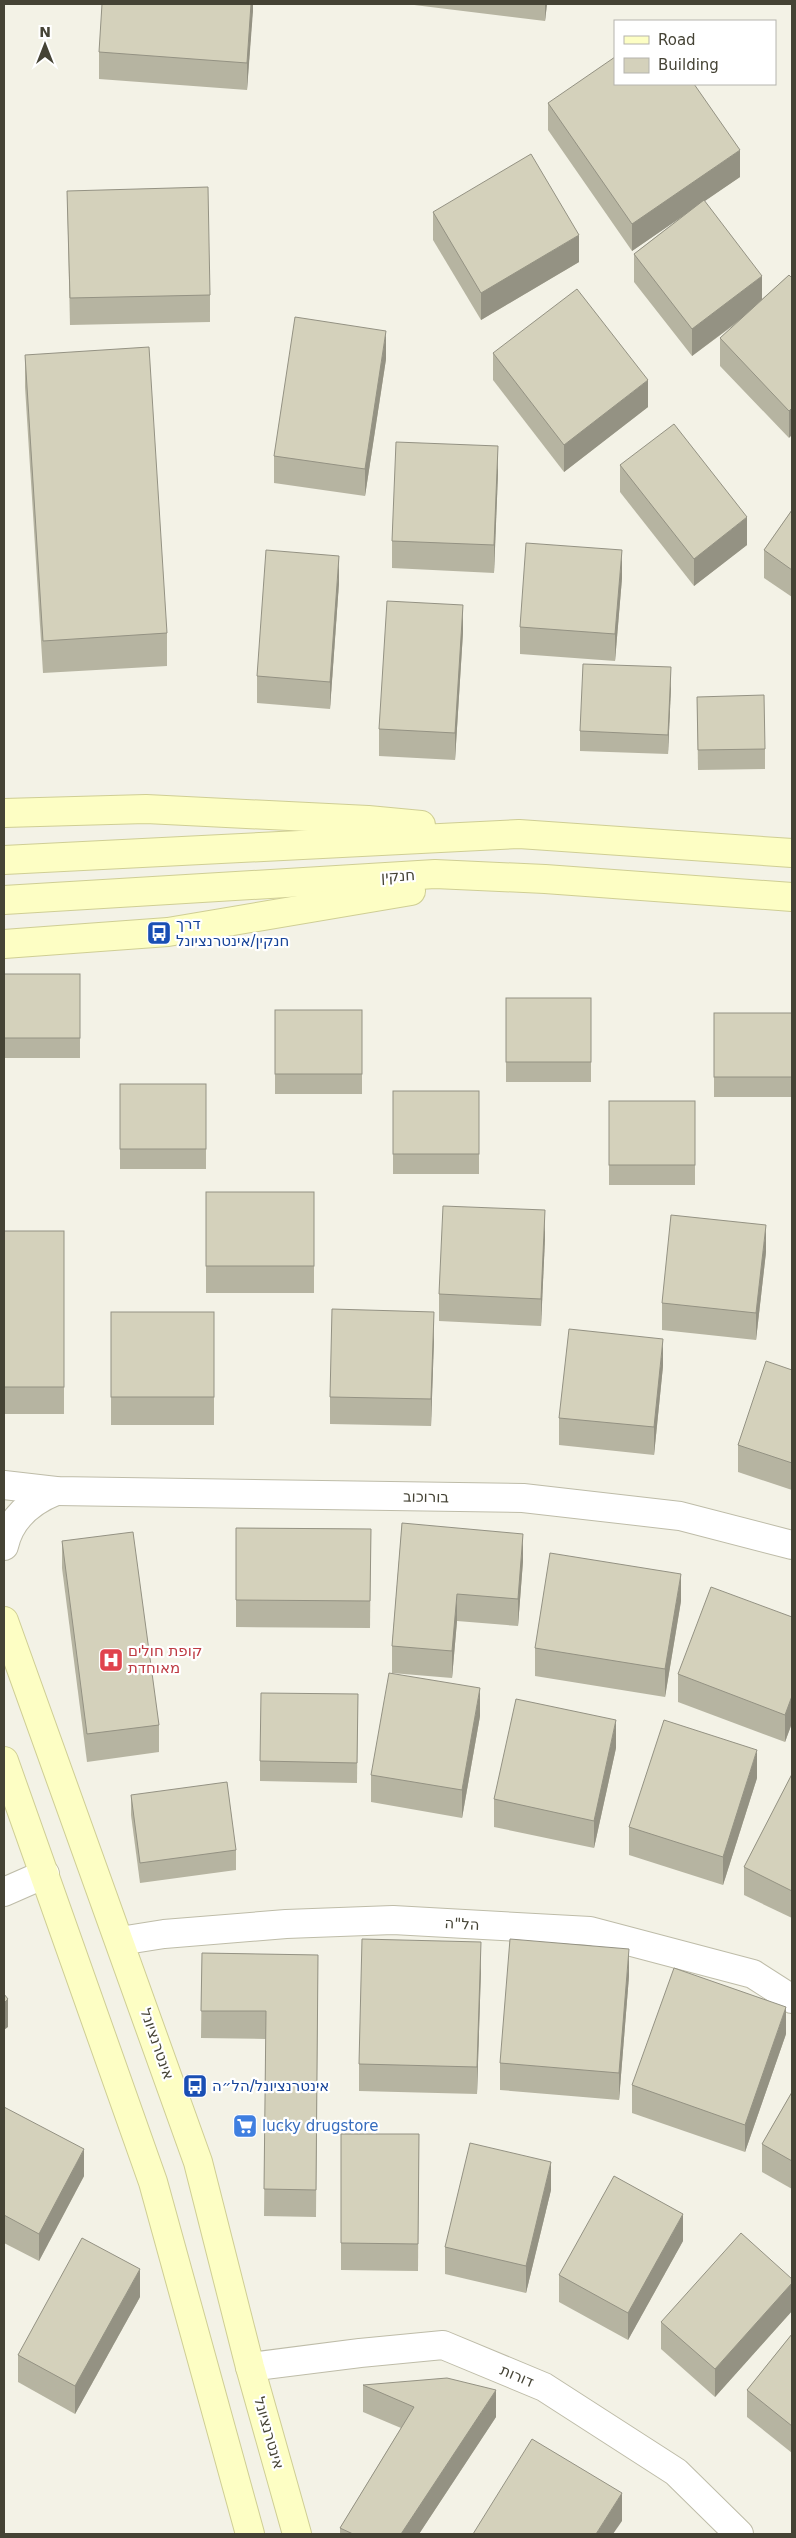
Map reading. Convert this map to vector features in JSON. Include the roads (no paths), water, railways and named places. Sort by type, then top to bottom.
[{"type":"main road","points":[[4,803],[68,810]]},
{"type":"main road","points":[[4,813],[146,809],[368,820],[519,834],[792,853]]},
{"type":"main road","points":[[4,860],[519,834]]},
{"type":"main road","name":"חנקין","points":[[4,900],[435,874],[545,879],[792,897]]},
{"type":"main road","points":[[4,944],[168,932],[437,887],[545,879]]},
{"type":"main road","name":"אינטרנציונל","points":[[4,1620],[198,2162],[250,2367],[297,2534]]},
{"type":"main road","points":[[4,1760],[153,2182],[250,2534]]},
{"type":"street","name":"בורוכוב","points":[[4,1485],[56,1491],[523,1498],[680,1516],[792,1545]]},
{"type":"street","name":"בורוכוב","points":[[4,1546],[11,1527],[30,1505],[56,1491]]},
{"type":"street","points":[[4,1892],[45,1874]]},
{"type":"street","name":"הל\"ה","points":[[120,1941],[164,1934],[286,1924],[393,1920],[590,1931],[753,1974],[792,1999]]},
{"type":"street","name":"דורות","points":[[250,2367],[443,2345],[552,2392],[676,2472],[739,2534]]},
{"type":"place","name":"דרך חנקין/אינטרנציונל","points":[[159,933]]},
{"type":"place","name":"קופת חולים מאוחדת","points":[[111,1660]]},
{"type":"place","name":"אינטרנציונל/הל״ה","points":[[195,2086]]},
{"type":"place","name":"lucky drugstore","points":[[245,2126]]}]
